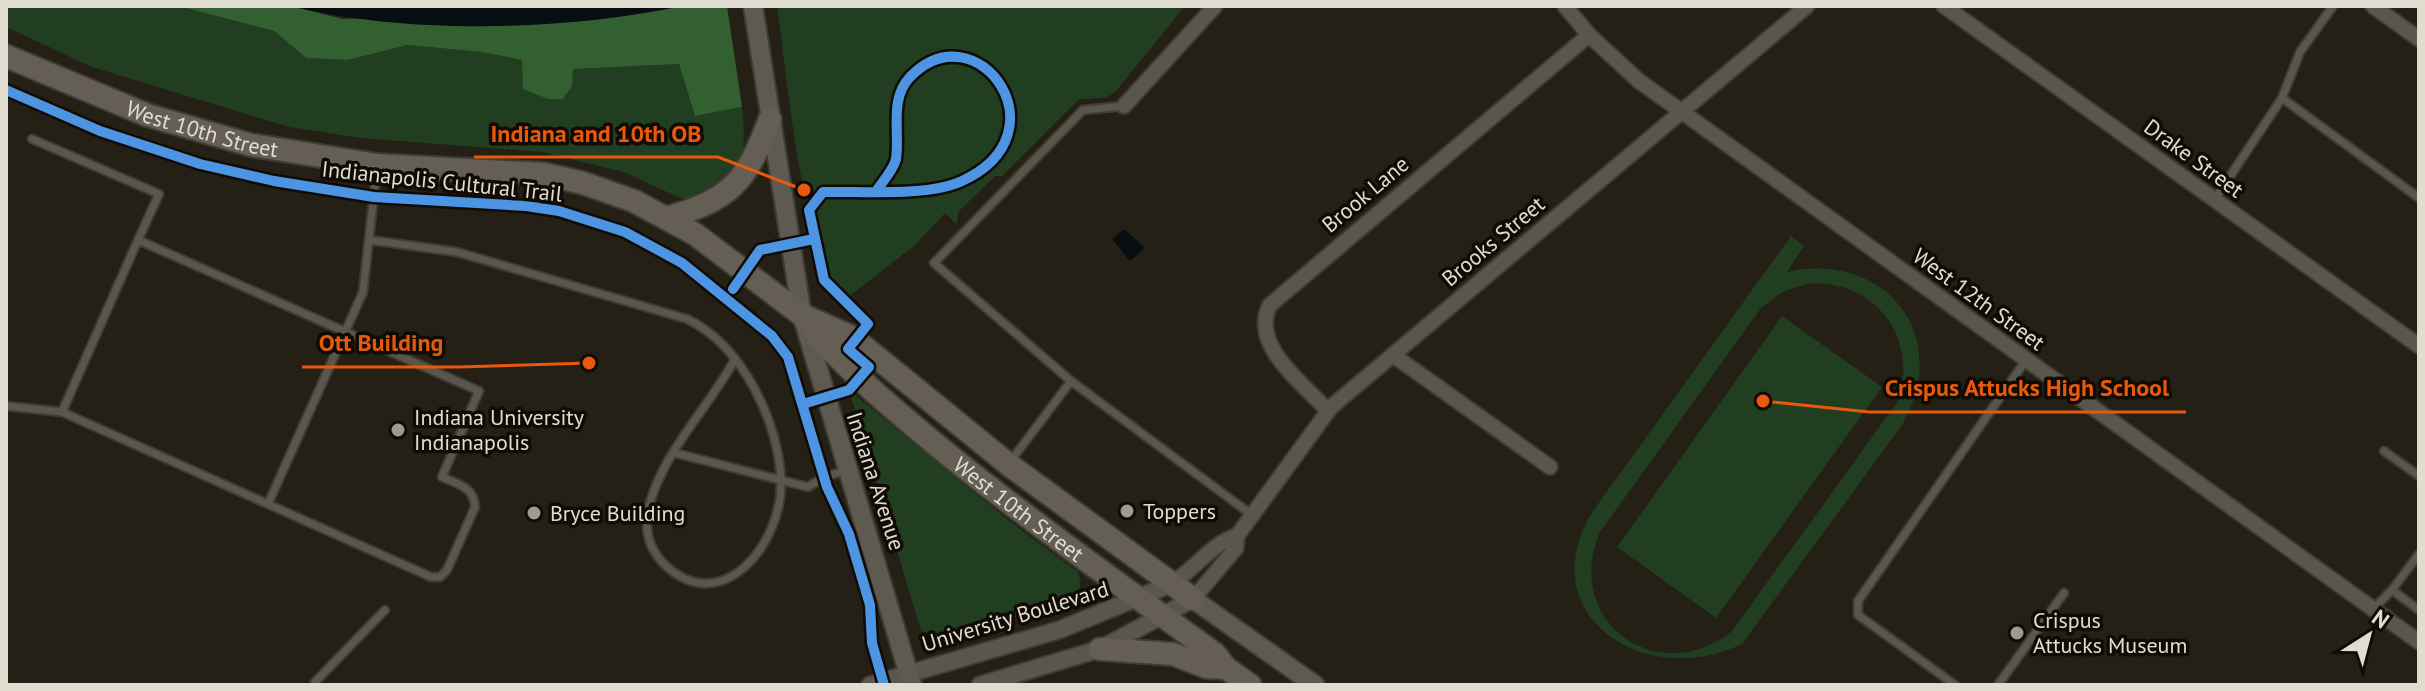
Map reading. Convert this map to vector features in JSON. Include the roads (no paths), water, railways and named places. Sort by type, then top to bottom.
[{"type":"main road","name":"Indiana Avenue","points":[[753,6],[802,315],[910,678]]},
{"type":"main road","name":"West 10th Street","points":[[6,56],[91,95],[179,126],[266,148],[377,165],[556,176],[611,192],[695,234],[802,315],[852,337],[1008,464],[1193,599]]},
{"type":"main road","points":[[666,218],[707,205],[735,187],[756,156],[770,119]]},
{"type":"main road","name":"West 10th Street","points":[[802,315],[835,358],[922,433],[1042,529],[1215,654],[1226,668],[1250,685]]},
{"type":"main road","points":[[1193,599],[1315,685]]},
{"type":"main road","points":[[1100,649],[1173,654],[1206,667],[1226,668]]},
{"type":"street","points":[[1124,106],[1215,6]]},
{"type":"street","name":"West 12th Street","points":[[1565,6],[1619,65],[1681,112],[2419,642]]},
{"type":"street","name":"Brooks Street","points":[[1193,599],[1236,548],[1237,536],[1328,411],[1807,6]]},
{"type":"street","name":"Drake Street","points":[[1944,6],[2419,346]]},
{"type":"street","points":[[2373,6],[2419,39]]},
{"type":"street","name":"Brook Lane","points":[[1328,411],[1270,345],[1265,328],[1270,305],[1589,35]]},
{"type":"street","points":[[1393,355],[1550,467]]},
{"type":"street","name":"Brooks Street","points":[[1171,584],[1191,572],[1224,539],[1237,536]]},
{"type":"street","name":"University Boulevard","points":[[870,685],[910,678],[1059,630],[1171,584]]},
{"type":"street","points":[[980,685],[1100,649],[1193,599]]},
{"type":"lane","points":[[2215,199],[2282,98],[2289,73],[2300,52],[2333,6]]},
{"type":"lane","points":[[2282,98],[2419,198]]},
{"type":"lane","points":[[1124,106],[1083,110],[934,263],[1071,381],[1252,515]]},
{"type":"lane","points":[[32,139],[159,194],[62,412]]},
{"type":"lane","points":[[268,504],[363,292],[377,165]]},
{"type":"lane","points":[[6,406],[62,412],[431,577],[440,577],[447,570],[475,507],[474,496],[466,487],[442,477],[479,391],[138,240]]},
{"type":"lane","points":[[370,240],[457,252],[687,319],[708,332],[735,359],[756,388],[767,415],[781,481],[773,524],[761,548],[743,571],[722,582],[698,583],[676,576],[657,557],[647,535],[649,509],[661,474],[735,359]]},
{"type":"lane","points":[[1955,685],[1858,615],[1858,601],[2026,360]]},
{"type":"lane","points":[[1008,464],[1071,381]]},
{"type":"lane","points":[[1103,404],[1109,395]]},
{"type":"lane","points":[[2384,451],[2419,476]]},
{"type":"lane","points":[[675,453],[808,487],[824,477],[849,470]]},
{"type":"lane","points":[[2373,609],[2419,554]]},
{"type":"lane","points":[[2392,590],[2419,610]]},
{"type":"lane","points":[[1998,685],[2064,593]]},
{"type":"lane","points":[[315,682],[385,610]]},
{"type":"place","name":"Indiana and 10th OB","points":[[804,190]]},
{"type":"place","name":"Ott Building","points":[[589,363]]},
{"type":"place","name":"Crispus Attucks High School","points":[[1763,401]]},
{"type":"place","name":"Indiana University Indianapolis","points":[[398,430]]},
{"type":"place","name":"Toppers","points":[[1127,511]]},
{"type":"place","name":"Bryce Building","points":[[534,513]]},
{"type":"place","name":"Crispus Attucks Museum","points":[[2017,633]]}]
